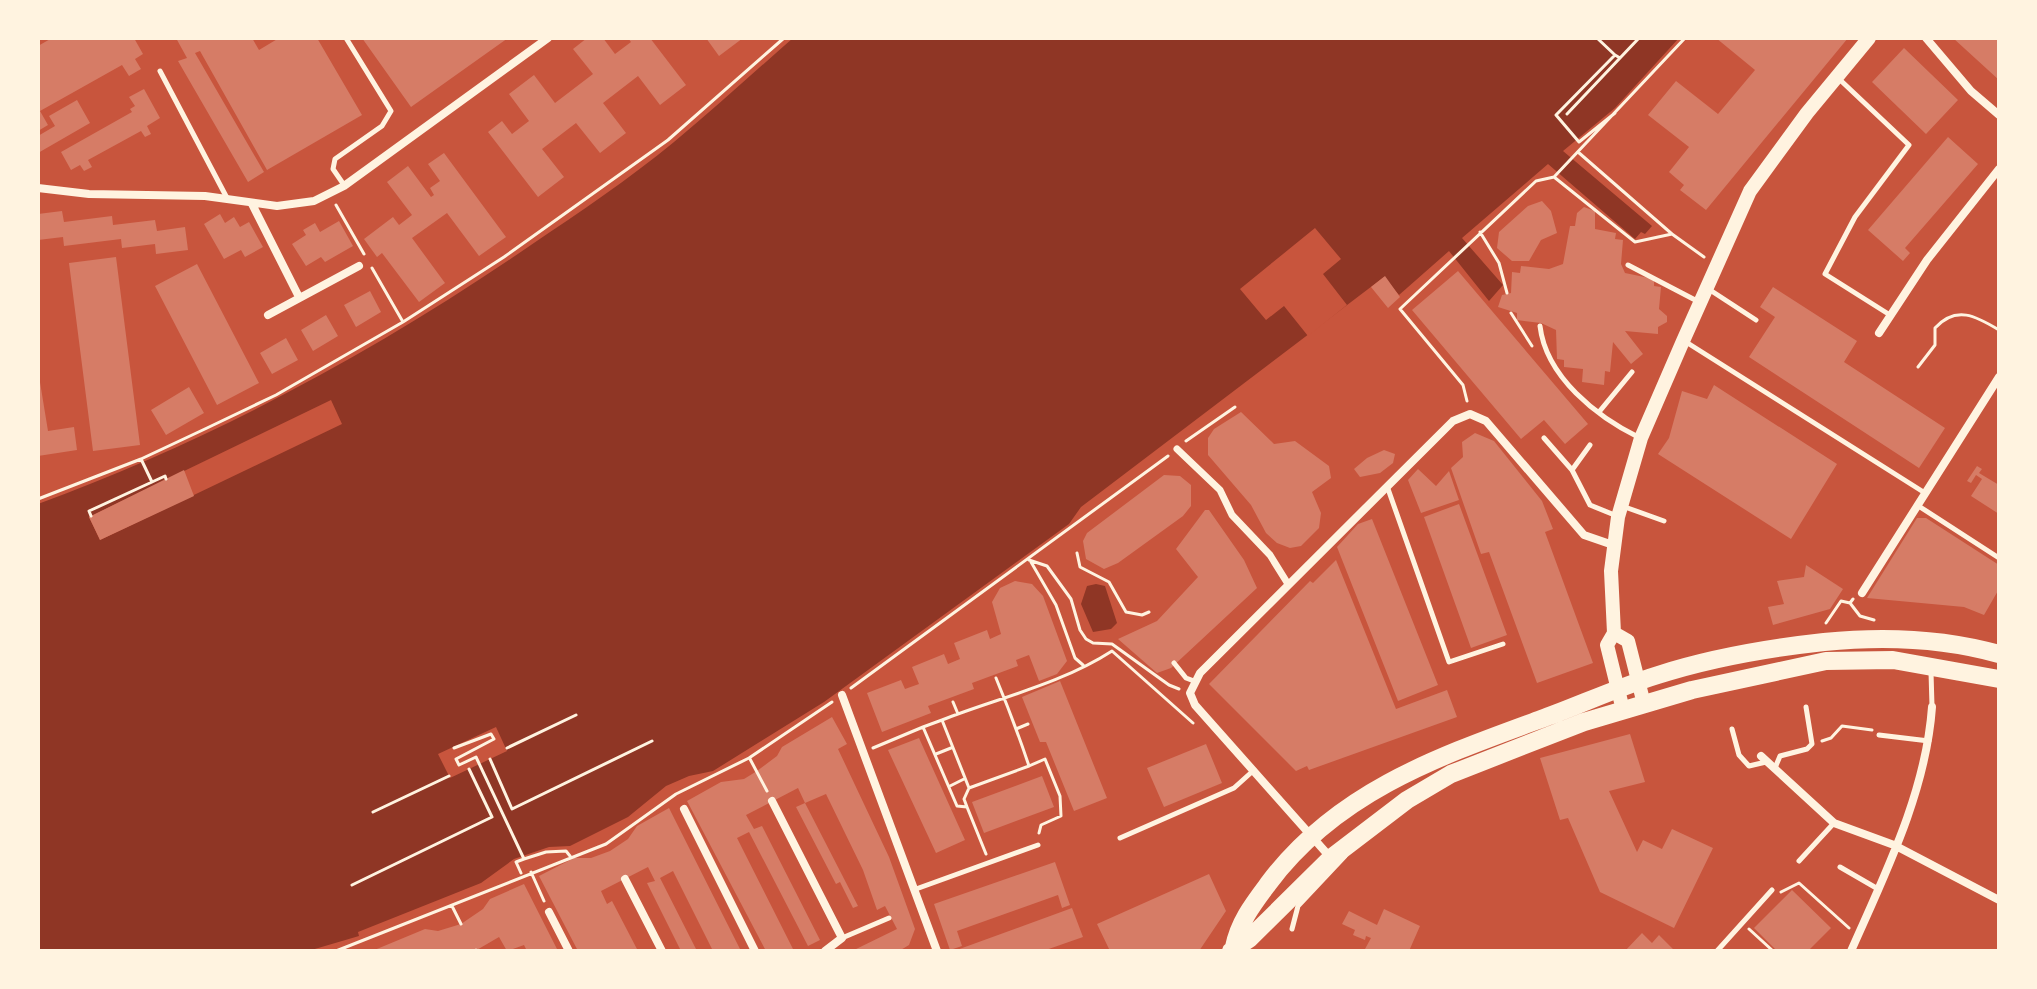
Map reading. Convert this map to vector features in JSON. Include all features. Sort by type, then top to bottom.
[{"type":"highway","points":[[1233,949],[1238,927],[1246,915],[1282,865],[1311,834],[1385,781],[1491,735],[1698,664],[1822,642],[1924,639],[1999,654]]},
{"type":"highway","points":[[1233,949],[1249,939],[1352,840],[1451,774],[1500,753],[1644,704],[1766,671],[1826,661],[1893,660],[1999,679]]},
{"type":"main road","points":[[1623,710],[1607,645],[1614,633],[1610,599],[1613,545],[1641,438],[1750,191],[1836,76],[1869,38]]},
{"type":"main road","points":[[1614,633],[1628,641],[1644,704]]},
{"type":"street","points":[[38,188],[89,194],[228,199],[252,204],[297,204],[330,195],[548,38]]},
{"type":"street","points":[[1926,38],[1971,91],[1999,115]]},
{"type":"street","points":[[1879,333],[1927,260],[1999,169]]},
{"type":"street","points":[[252,204],[299,297]]},
{"type":"street","points":[[268,315],[359,266]]},
{"type":"street","points":[[1862,593],[1999,377]]},
{"type":"street","points":[[1331,858],[1195,705],[1190,693],[1194,681],[1386,485],[1453,421],[1470,414],[1486,421],[1584,535],[1613,545]]},
{"type":"street","points":[[1177,449],[1196,463],[1220,490],[1232,515],[1270,555],[1288,584]]},
{"type":"street","points":[[842,695],[937,951]]},
{"type":"street","points":[[1851,951],[1879,889],[1929,741],[1932,707]]},
{"type":"street","points":[[1767,762],[1834,823],[1894,845],[1999,900]]},
{"type":"street","points":[[772,801],[840,941],[825,951]]},
{"type":"street","points":[[684,809],[755,951]]},
{"type":"street","points":[[625,879],[662,951]]},
{"type":"street","points":[[549,912],[569,951]]},
{"type":"lane","points":[[344,186],[333,169],[335,159],[382,126],[391,111],[346,38]]},
{"type":"lane","points":[[160,71],[228,199]]},
{"type":"lane","points":[[1836,76],[1909,145],[1855,217],[1825,274],[1890,315]]},
{"type":"lane","points":[[1628,265],[1756,320]]},
{"type":"lane","points":[[1540,326],[1542,344],[1553,364],[1599,412],[1641,438]]},
{"type":"lane","points":[[1683,341],[1925,493]]},
{"type":"lane","points":[[1599,412],[1632,372]]},
{"type":"lane","points":[[1544,438],[1572,470],[1590,505],[1664,521]]},
{"type":"lane","points":[[1572,470],[1590,445]]},
{"type":"lane","points":[[1386,485],[1449,662],[1503,644]]},
{"type":"lane","points":[[1917,505],[1999,558]]},
{"type":"lane","points":[[1174,663],[1186,678],[1194,681]]},
{"type":"lane","points":[[1930,666],[1932,707]]},
{"type":"lane","points":[[1732,729],[1739,755],[1749,766],[1767,762],[1807,749],[1812,744],[1806,707]]},
{"type":"lane","points":[[1879,735],[1929,741]]},
{"type":"lane","points":[[1120,838],[1234,788],[1255,770]]},
{"type":"lane","points":[[1799,861],[1834,823]]},
{"type":"lane","points":[[1292,929],[1298,906],[1344,859],[1352,840]]},
{"type":"lane","points":[[916,889],[1038,845]]},
{"type":"lane","points":[[1840,867],[1879,889]]},
{"type":"lane","points":[[1717,951],[1772,890]]},
{"type":"lane","points":[[840,941],[889,918]]},
{"type":"path","points":[[38,499],[141,459],[276,395],[366,345],[504,257],[668,140],[784,38]]},
{"type":"path","points":[[1597,38],[1620,58]]},
{"type":"path","points":[[1567,114],[1639,38]]},
{"type":"path","points":[[1470,414],[1463,385],[1400,309],[1536,181],[1556,176],[1685,38]]},
{"type":"path","points":[[1615,55],[1556,115],[1579,142],[1617,113]]},
{"type":"path","points":[[1578,152],[1672,234],[1717,266]]},
{"type":"path","points":[[1556,176],[1635,242],[1672,234]]},
{"type":"path","points":[[1480,231],[1499,263],[1507,293]]},
{"type":"path","points":[[1511,313],[1540,356],[1553,364]]},
{"type":"path","points":[[1918,367],[1935,345],[1935,328],[1946,316],[1965,313],[1999,330]]},
{"type":"path","points":[[336,951],[606,844],[676,794],[749,758],[1029,560],[1235,407]]},
{"type":"path","points":[[141,459],[152,482]]},
{"type":"path","points":[[91,516],[89,511],[165,476],[166,479]]},
{"type":"path","points":[[1077,553],[1080,567],[1109,582],[1126,612],[1142,615],[1149,612]]},
{"type":"path","points":[[1029,560],[1056,605],[1075,658],[1083,665]]},
{"type":"path","points":[[1029,560],[1047,566],[1071,599],[1086,639],[1093,643],[1112,644],[1169,685]]},
{"type":"path","points":[[1850,603],[1856,594],[1862,593]]},
{"type":"path","points":[[1822,642],[1823,628],[1841,601],[1850,603],[1860,616],[1878,621]]},
{"type":"path","points":[[877,746],[1061,677],[1112,651],[1192,723],[1212,724]]},
{"type":"path","points":[[996,678],[1029,766]]},
{"type":"path","points":[[953,702],[958,714]]},
{"type":"path","points":[[507,748],[576,715]]},
{"type":"path","points":[[942,720],[969,788]]},
{"type":"path","points":[[1016,729],[1028,724]]},
{"type":"path","points":[[1811,732],[1821,741],[1831,738],[1842,726],[1869,728],[1879,735]]},
{"type":"path","points":[[923,727],[957,806],[967,807]]},
{"type":"path","points":[[454,748],[491,734],[494,739],[456,759],[459,765],[476,757],[523,857]]},
{"type":"path","points":[[490,759],[512,809],[652,741]]},
{"type":"path","points":[[936,754],[951,748]]},
{"type":"path","points":[[749,758],[772,801]]},
{"type":"path","points":[[984,851],[964,799],[969,788],[1045,759],[1060,796],[1061,816],[1041,825],[1038,845]]},
{"type":"path","points":[[352,885],[492,817],[469,769]]},
{"type":"path","points":[[373,812],[449,776]]},
{"type":"path","points":[[950,786],[964,779]]},
{"type":"path","points":[[606,844],[610,851]]},
{"type":"path","points":[[522,875],[516,862],[523,857],[556,850],[566,851],[570,856]]},
{"type":"path","points":[[531,872],[549,912]]},
{"type":"path","points":[[1772,890],[1785,893],[1799,883],[1858,936]]},
{"type":"path","points":[[451,905],[461,924]]},
{"type":"path","points":[[1741,922],[1773,951]]},
{"type":"shaded area","points":[[793,38],[1679,38],[1615,108],[1563,151],[1652,226],[1645,234],[1641,232],[1635,239],[1548,164],[1462,238],[1503,285],[1489,301],[1449,251],[1399,295],[1384,277],[1081,507],[1069,524],[824,702],[713,771],[689,776],[666,786],[628,817],[570,846],[549,847],[514,859],[481,883],[358,932],[359,936],[308,951],[38,951],[38,504],[103,479],[231,421],[293,390],[414,321],[640,169]]},
{"type":"shaded area","points":[[1087,586],[1105,586],[1117,623],[1111,629],[1093,632],[1081,604]]},
{"type":"pier","points":[[1315,228],[1341,259],[1323,274],[1347,305],[1308,336],[1284,306],[1266,320],[1240,289]]},
{"type":"pier","points":[[331,400],[342,424],[100,540],[89,517]]},
{"type":"pier","points":[[496,727],[507,751],[450,778],[438,754]]},
{"type":"building","points":[[52,38],[134,38],[143,54],[135,59],[141,69],[129,76],[122,65],[40,111],[48,125],[38,131],[38,46]]},
{"type":"building","points":[[176,38],[252,38],[259,50],[279,38],[317,38],[362,115],[267,170],[200,51],[195,53],[264,172],[248,182],[178,61],[187,58]]},
{"type":"building","points":[[362,38],[508,38],[411,107]]},
{"type":"building","points":[[587,38],[603,38],[615,54],[631,42],[628,38],[650,38],[686,85],[660,105],[638,76],[603,103],[626,133],[600,153],[576,123],[542,149],[564,177],[538,197],[488,132],[502,121],[512,134],[529,121],[509,94],[534,75],[555,103],[593,74],[573,49]]},
{"type":"building","points":[[706,38],[743,38],[719,56]]},
{"type":"building","points":[[1716,38],[1848,38],[1706,210],[1680,190],[1684,185],[1669,172],[1689,147],[1648,115],[1676,81],[1718,114],[1755,70]]},
{"type":"building","points":[[1953,38],[1999,38],[1999,80]]},
{"type":"building","points":[[1904,48],[1958,100],[1926,134],[1872,82]]},
{"type":"building","points":[[144,89],[160,118],[147,126],[151,134],[145,137],[141,131],[88,160],[92,167],[84,171],[80,165],[71,170],[61,152],[132,112],[130,109],[135,106],[129,97]]},
{"type":"building","points":[[77,100],[90,123],[38,153],[38,136],[55,126],[49,116]]},
{"type":"building","points":[[1948,137],[1978,164],[1905,248],[1910,253],[1903,261],[1868,230]]},
{"type":"building","points":[[444,153],[506,237],[479,256],[447,213],[412,238],[445,283],[419,302],[382,253],[377,257],[364,239],[393,217],[399,225],[412,215],[387,182],[408,166],[431,197],[434,195],[430,188],[440,181],[428,164]]},
{"type":"building","points":[[1542,201],[1551,211],[1557,233],[1541,240],[1529,261],[1512,261],[1497,248],[1499,232],[1528,206]]},
{"type":"building","points":[[1584,207],[1595,211],[1595,229],[1616,233],[1615,239],[1623,240],[1621,264],[1625,273],[1654,279],[1654,286],[1661,287],[1659,309],[1667,316],[1667,322],[1658,327],[1658,334],[1625,331],[1643,354],[1631,364],[1613,342],[1610,372],[1605,371],[1604,385],[1582,382],[1583,369],[1564,367],[1564,360],[1557,359],[1556,330],[1541,323],[1517,320],[1517,313],[1498,307],[1502,295],[1511,293],[1512,272],[1520,273],[1521,266],[1549,269],[1563,264],[1570,226],[1575,226],[1577,213]]},
{"type":"building","points":[[62,211],[64,222],[112,216],[113,225],[155,220],[157,231],[185,227],[188,250],[156,254],[155,244],[122,248],[121,239],[64,246],[63,237],[38,240],[38,214]]},
{"type":"building","points":[[220,214],[225,223],[234,217],[240,227],[249,222],[263,247],[245,257],[241,250],[224,259],[204,224]]},
{"type":"building","points":[[339,221],[353,246],[325,262],[321,257],[306,266],[292,244],[306,235],[303,230],[315,223],[320,232]]},
{"type":"building","points":[[116,257],[140,445],[93,451],[69,263]]},
{"type":"building","points":[[197,264],[259,383],[217,405],[155,286]]},
{"type":"building","points":[[1458,271],[1588,424],[1565,444],[1544,420],[1521,439],[1412,310]]},
{"type":"building","points":[[1385,276],[1400,297],[1388,308],[1371,287]]},
{"type":"building","points":[[1773,287],[1857,341],[1844,362],[1945,428],[1919,468],[1749,357],[1775,317],[1760,307]]},
{"type":"building","points":[[370,291],[381,312],[356,327],[344,305]]},
{"type":"building","points":[[326,315],[338,336],[313,351],[301,330]]},
{"type":"building","points":[[286,338],[298,360],[272,374],[260,353]]},
{"type":"building","points":[[38,370],[48,431],[74,427],[77,450],[38,456]]},
{"type":"building","points":[[1714,385],[1837,464],[1791,539],[1658,454],[1669,438],[1682,391],[1707,399]]},
{"type":"building","points":[[189,387],[204,413],[166,435],[151,410]]},
{"type":"building","points":[[1241,412],[1274,444],[1295,441],[1329,466],[1331,478],[1312,492],[1321,513],[1319,528],[1301,546],[1290,548],[1277,543],[1266,533],[1251,505],[1208,455],[1208,438],[1214,429]]},
{"type":"building","points":[[1475,433],[1494,441],[1542,501],[1553,529],[1545,532],[1593,663],[1537,683],[1489,552],[1481,554],[1451,468],[1463,457],[1462,442]]},
{"type":"building","points":[[1384,450],[1395,454],[1393,463],[1380,473],[1360,477],[1354,469]]},
{"type":"building","points":[[1977,466],[1982,469],[1979,473],[1999,485],[1999,514],[1971,496],[1982,479],[1976,475],[1971,483],[1967,481]]},
{"type":"building","points":[[1418,469],[1436,486],[1449,471],[1459,500],[1421,513],[1408,480]]},
{"type":"building","points":[[184,470],[194,496],[100,540],[89,517]]},
{"type":"building","points":[[1164,475],[1180,476],[1191,485],[1191,506],[1183,516],[1118,563],[1104,569],[1086,559],[1083,541],[1087,533]]},
{"type":"building","points":[[1459,504],[1507,635],[1471,648],[1424,517]]},
{"type":"building","points":[[1205,510],[1209,510],[1244,560],[1257,588],[1171,668],[1157,673],[1118,639],[1157,621],[1198,577],[1176,549]]},
{"type":"building","points":[[1917,518],[1926,518],[1999,565],[1999,589],[1984,615],[1964,607],[1867,598]]},
{"type":"building","points":[[1372,519],[1438,685],[1398,701],[1337,547],[1358,524]]},
{"type":"building","points":[[1336,560],[1396,709],[1447,690],[1457,717],[1309,770],[1307,766],[1296,771],[1209,684],[1310,581],[1313,583]]},
{"type":"building","points":[[1806,565],[1843,589],[1830,609],[1773,625],[1768,607],[1784,604],[1777,581],[1804,577]]},
{"type":"building","points":[[1015,581],[1032,584],[1043,596],[1067,661],[1057,674],[1039,681],[1029,655],[1016,660],[1018,666],[972,683],[974,689],[928,706],[931,713],[882,732],[867,693],[901,680],[905,689],[919,684],[912,667],[944,654],[948,664],[960,659],[954,643],[987,630],[990,639],[1001,634],[992,602],[1000,588]]},
{"type":"building","points":[[1060,681],[1107,798],[1074,811],[1046,742],[1040,742],[1022,697]]},
{"type":"building","points":[[832,717],[847,744],[838,749],[889,857],[915,929],[909,945],[899,951],[852,951],[897,929],[885,906],[877,910],[863,870],[826,794],[805,803],[798,788],[746,815],[754,829],[762,826],[820,940],[808,946],[749,832],[737,838],[794,951],[766,951],[687,801],[721,782],[744,779],[777,756],[782,747]]},
{"type":"building","points":[[1630,734],[1645,782],[1609,791],[1637,852],[1643,840],[1662,849],[1672,829],[1713,848],[1674,928],[1600,892],[1568,818],[1560,820],[1540,758]]},
{"type":"building","points":[[919,738],[965,840],[936,853],[888,750]]},
{"type":"building","points":[[1206,744],[1222,783],[1164,807],[1147,768]]},
{"type":"building","points":[[1042,776],[1054,807],[984,833],[972,802]]},
{"type":"building","points":[[805,803],[858,906],[853,908],[840,882],[836,884],[796,807]]},
{"type":"building","points":[[669,808],[741,951],[713,951],[673,871],[660,878],[697,951],[681,951],[647,883],[655,881],[648,867],[601,891],[607,904],[612,901],[638,951],[578,951],[539,876],[574,858],[591,858],[610,851],[628,839],[637,826]]},
{"type":"building","points":[[1055,862],[1070,905],[1062,908],[1058,895],[957,931],[962,946],[950,950],[934,904]]},
{"type":"building","points":[[1209,874],[1226,911],[1199,951],[1110,951],[1097,924]]},
{"type":"building","points":[[524,884],[558,951],[527,951],[524,945],[507,951],[499,937],[475,951],[372,951],[425,929],[438,931],[461,924],[483,909],[490,899]]},
{"type":"building","points":[[1792,890],[1831,928],[1808,951],[1777,951],[1754,928]]},
{"type":"building","points":[[1072,908],[1083,937],[1043,951],[954,951]]},
{"type":"building","points":[[1384,909],[1420,926],[1409,951],[1365,949],[1371,938],[1366,936],[1365,940],[1353,935],[1355,930],[1342,924],[1349,911],[1377,925]]},
{"type":"building","points":[[1642,933],[1652,943],[1659,935],[1673,949],[1625,951]]}]
